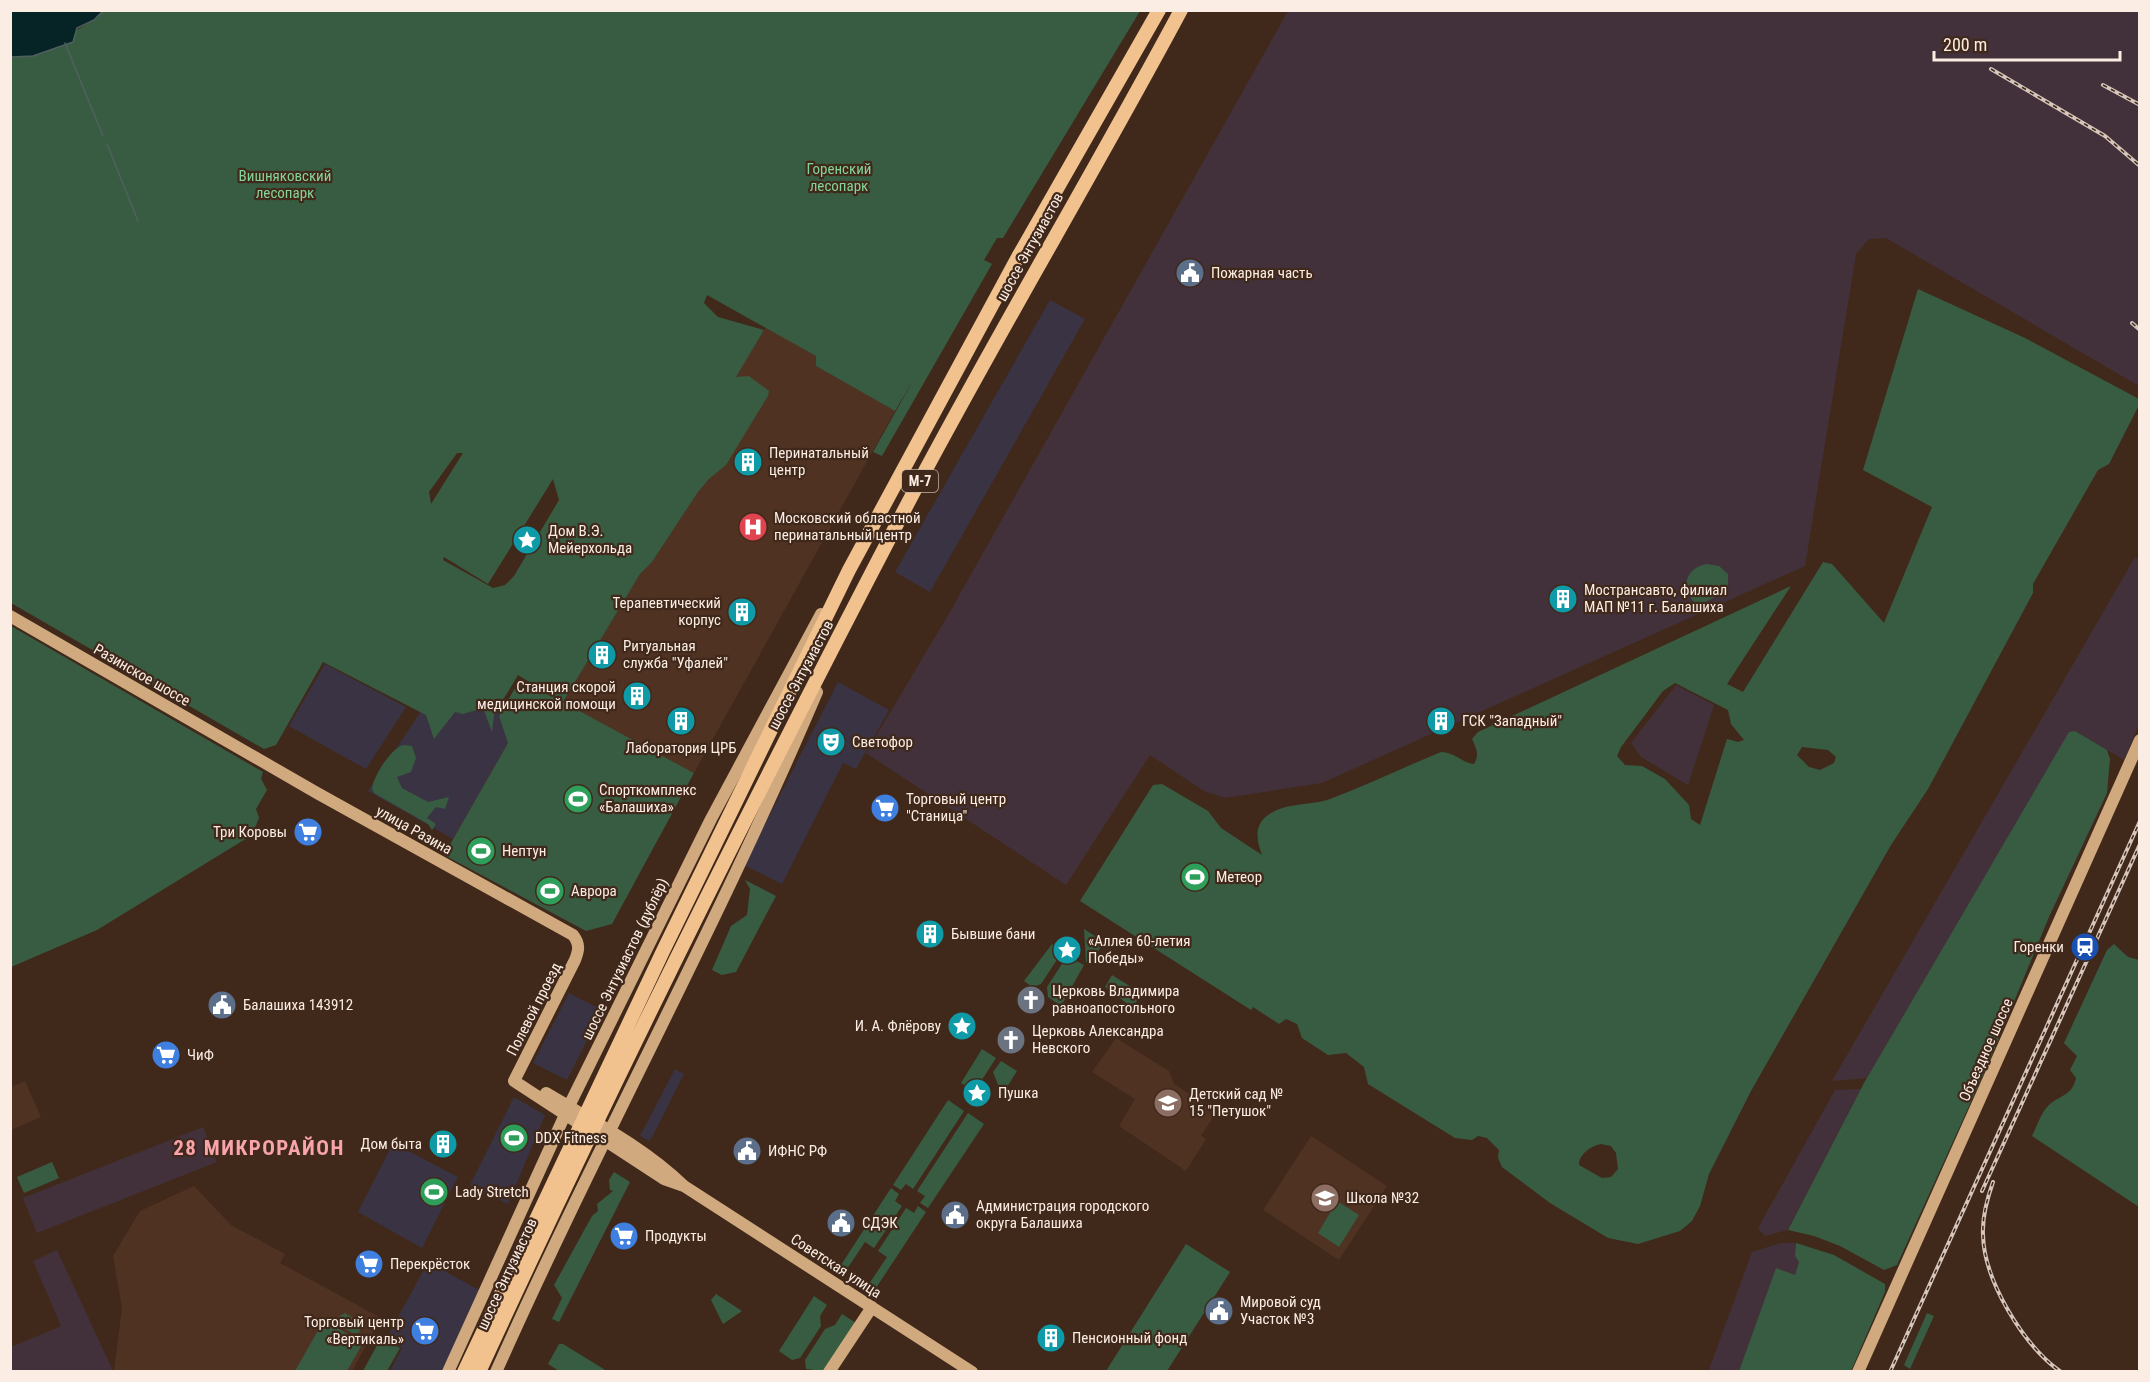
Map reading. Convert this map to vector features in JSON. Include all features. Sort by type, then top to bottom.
[{"type":"highway","name":"шоссе Энтузиастов","points":[[464,1371],[492,1326],[849,570],[1012,267],[1159,10]]},
{"type":"highway","name":"шоссе Энтузиастов","points":[[670,952],[769,771],[899,520],[1005,324],[1181,10]]},
{"type":"highway","name":"шоссе Энтузиастов","points":[[479,1371],[492,1326]]},
{"type":"main road","name":"шоссе Энтузиастов (дублёр)","points":[[448,1371],[567,1111],[732,777],[813,627],[849,570]]},
{"type":"main road","name":"Разинское шоссе","points":[[10,616],[259,760]]},
{"type":"main road","points":[[496,1371],[606,1135],[774,789],[838,640]]},
{"type":"main road","name":"Объездное шоссе","points":[[1858,1371],[2139,741]]},
{"type":"main road","name":"улица Разина","points":[[259,760],[573,935],[578,941],[579,950]]},
{"type":"main road","name":"Полевой проезд","points":[[516,1078],[579,950]]},
{"type":"main road","points":[[638,970],[636,986],[642,997],[658,1001],[675,995]]},
{"type":"main road","name":"Советская улица","points":[[516,1078],[606,1135],[664,1179],[684,1186],[972,1371]]},
{"type":"main road","points":[[520,1214],[531,1205],[550,1208],[559,1222],[557,1238]]},
{"type":"main road","points":[[830,1371],[872,1307]]},
{"type":"shaded area","points":[[1288,11],[2139,11],[2139,386],[1886,238],[1869,239],[1856,254],[1805,566],[1322,783],[1225,798],[1204,791],[1150,755],[1066,885],[866,753],[947,617]]},
{"type":"shaded area","points":[[1050,300],[1085,319],[930,592],[895,572]]},
{"type":"shaded area","name":"Московский областной перинатальный центр","points":[[766,327],[816,356],[816,366],[895,411],[694,773],[563,702],[640,574],[652,562],[698,492],[726,465],[735,377]]},
{"type":"shaded area","points":[[2135,557],[2139,560],[2139,724],[2124,760],[2075,731],[2069,733],[1867,1078],[1832,1081]]},
{"type":"shaded area","points":[[325,664],[406,707],[366,769],[289,726]]},
{"type":"shaded area","points":[[449,669],[496,703],[508,743],[453,839],[368,791]]},
{"type":"shaded area","points":[[838,682],[889,710],[856,769],[843,763],[782,884],[744,865]]},
{"type":"shaded area","points":[[1676,685],[1714,705],[1688,785],[1641,757],[1631,743]]},
{"type":"shaded area","points":[[569,993],[602,1010],[567,1080],[533,1063]]},
{"type":"shaded area","name":"Детский сад № 15 \"Петушок\"","points":[[1116,1038],[1169,1071],[1174,1084],[1209,1107],[1212,1119],[1201,1136],[1206,1139],[1186,1171],[1119,1126],[1135,1099],[1092,1072]]},
{"type":"shaded area","points":[[675,1069],[684,1074],[650,1141],[640,1136]]},
{"type":"shaded area","points":[[25,1081],[41,1117],[11,1130],[11,1087]]},
{"type":"shaded area","points":[[1861,1089],[1788,1230],[1765,1236],[1758,1228],[1835,1090]]},
{"type":"shaded area","points":[[514,1097],[545,1115],[508,1204],[470,1185]]},
{"type":"shaded area","points":[[203,1127],[217,1162],[37,1233],[23,1198]]},
{"type":"shaded area","name":"Школа №32","points":[[1311,1136],[1387,1186],[1339,1260],[1263,1210]]},
{"type":"shaded area","points":[[393,1143],[458,1177],[422,1248],[358,1212]]},
{"type":"shaded area","points":[[194,1186],[231,1225],[285,1254],[280,1263],[381,1318],[352,1371],[114,1371],[122,1308],[113,1256],[140,1211]]},
{"type":"shaded area","points":[[1781,1243],[1796,1243],[1795,1256],[1799,1262],[1795,1275],[1776,1269],[1739,1371],[1708,1372],[1752,1252]]},
{"type":"shaded area","points":[[57,1250],[113,1371],[11,1371],[11,1347],[61,1326],[33,1261]]},
{"type":"shaded area","points":[[428,1262],[479,1290],[443,1371],[390,1371],[402,1348],[386,1339]]},
{"type":"green space","points":[[103,10],[1140,11],[1003,238],[997,238],[984,260],[992,264],[882,456],[873,452],[914,379],[895,411],[816,366],[816,356],[707,295],[704,303],[718,317],[764,330],[736,377],[749,376],[769,391],[726,465],[698,492],[652,562],[640,574],[563,702],[694,773],[612,924],[586,931],[444,855],[508,743],[499,716],[519,681],[555,698],[518,675],[494,715],[492,732],[483,708],[463,714],[455,712],[434,739],[426,715],[323,662],[276,745],[264,749],[11,603],[11,57],[33,56],[94,20]],"holes":[[[457,453],[463,453],[431,504],[429,492]],[[553,479],[559,500],[514,576],[505,585],[493,588],[443,560],[444,557],[488,584]]]},
{"type":"green space","points":[[1918,289],[2025,338],[2139,399],[2139,405],[2109,464],[2098,470],[2033,584],[2033,593],[1928,789],[1891,845],[1751,1091],[1709,1174],[1700,1206],[1692,1221],[1680,1231],[1638,1244],[1608,1238],[1550,1203],[1502,1167],[1498,1158],[1499,1150],[1487,1138],[1478,1136],[1472,1140],[1455,1138],[1368,1084],[1364,1067],[1346,1053],[1328,1055],[1302,1038],[1297,1024],[1286,1019],[1279,1024],[1253,1007],[1251,1010],[1080,901],[1153,785],[1162,784],[1208,811],[1221,828],[1262,855],[1258,829],[1263,819],[1275,811],[1330,799],[1441,752],[1474,764],[1477,754],[1472,739],[1478,732],[1791,586],[1727,684],[1743,692],[1823,562],[1832,564],[1884,623],[1932,507],[1863,470]],"holes":[[[1675,683],[1728,710],[1731,724],[1744,740],[1738,742],[1727,739],[1700,825],[1691,819],[1689,805],[1665,779],[1642,766],[1625,765],[1617,756],[1621,747],[1663,691]],[[1802,747],[1828,750],[1836,757],[1834,763],[1820,770],[1809,767],[1797,755]],[[1597,1145],[1611,1146],[1616,1153],[1618,1169],[1611,1177],[1602,1178],[1579,1165],[1583,1154]]]},
{"type":"green space","points":[[1707,564],[1719,566],[1728,574],[1728,589],[1704,603],[1694,602],[1687,590],[1687,578],[1694,569]]},
{"type":"green space","points":[[11,626],[263,772],[261,779],[267,790],[256,809],[259,818],[252,835],[97,930],[11,967]]},
{"type":"green space","points":[[2075,731],[2107,750],[2110,759],[2107,793],[2049,917],[1989,1062],[1897,1265],[1884,1270],[1840,1246],[1814,1236],[1788,1230],[1864,1083],[2069,732]]},
{"type":"green space","points":[[403,745],[412,746],[416,758],[411,772],[397,777],[402,788],[428,802],[449,797],[445,809],[436,807],[427,818],[436,824],[432,830],[428,824],[374,793],[372,789],[383,764],[393,752]]},
{"type":"green space","points":[[745,880],[776,896],[736,972],[722,975],[712,970],[731,926],[747,915],[750,889]]},
{"type":"green space","points":[[1084,929],[1104,942],[1090,964],[1086,962]]},
{"type":"green space","points":[[1052,944],[1062,952],[1041,984],[1032,987],[1024,981]]},
{"type":"green space","points":[[2114,944],[2128,957],[2139,960],[2139,1207],[2032,1136],[2046,1108],[2069,1092],[2074,1084],[2076,1078],[2070,1070],[2077,1056],[2064,1043],[2107,950]]},
{"type":"green space","points":[[1067,956],[1084,965],[1061,1006],[1048,997],[1047,987]]},
{"type":"green space","points":[[1112,975],[1141,993],[1133,1008],[1105,987]]},
{"type":"green space","points":[[982,1049],[996,1058],[976,1089],[972,1090],[961,1083]]},
{"type":"green space","points":[[1001,1061],[1017,1071],[1002,1095],[993,1072]]},
{"type":"green space","points":[[948,1100],[964,1111],[913,1189],[906,1184],[901,1190],[893,1185]]},
{"type":"green space","points":[[968,1113],[984,1124],[928,1208],[920,1203],[925,1196],[917,1191]]},
{"type":"green space","points":[[52,1162],[59,1178],[24,1193],[17,1177]]},
{"type":"green space","points":[[614,1172],[630,1182],[559,1322],[552,1319],[562,1298],[554,1285],[592,1216],[598,1211],[597,1204],[613,1191],[610,1190],[609,1180]]},
{"type":"green space","points":[[891,1188],[899,1194],[895,1201],[902,1206],[874,1248],[865,1242],[845,1272],[839,1268]]},
{"type":"green space","points":[[1337,1201],[1359,1215],[1339,1247],[1318,1233]]},
{"type":"green space","points":[[918,1206],[926,1212],[874,1291],[867,1287],[887,1257],[878,1251],[906,1208],[914,1213]]},
{"type":"green space","points":[[1796,1243],[1834,1255],[1885,1284],[1885,1292],[1851,1371],[1739,1371],[1776,1268],[1795,1275],[1799,1262],[1795,1256]]},
{"type":"green space","points":[[1186,1244],[1230,1272],[1167,1371],[1106,1371]]},
{"type":"green space","points":[[716,1294],[742,1311],[723,1324],[711,1300]]},
{"type":"green space","points":[[814,1296],[827,1305],[820,1316],[821,1326],[800,1358],[792,1360],[779,1351]]},
{"type":"green space","points":[[345,1313],[362,1323],[359,1333],[352,1333],[338,1324],[338,1317]]},
{"type":"green space","points":[[1927,1313],[1934,1316],[1910,1369],[1904,1365]]},
{"type":"green space","points":[[842,1314],[856,1323],[824,1371],[806,1369],[805,1360],[825,1329],[835,1325]]},
{"type":"green space","points":[[324,1320],[363,1343],[347,1371],[295,1371]]},
{"type":"green space","points":[[381,1338],[400,1348],[387,1371],[363,1371]]},
{"type":"green space","points":[[559,1344],[563,1344],[607,1371],[559,1371],[548,1364]]},
{"type":"water","points":[[10,11],[103,11],[94,20],[77,28],[73,42],[33,56],[11,57]]},
{"type":"waterway","points":[[65,43],[103,136]]},
{"type":"waterway","points":[[107,144],[138,221]]},
{"type":"railway","points":[[1991,69],[2105,136],[2140,166]]},
{"type":"railway","points":[[2103,85],[2140,105]]},
{"type":"railway","points":[[2132,323],[2140,330]]},
{"type":"railway","points":[[1890,1372],[2140,821]]},
{"type":"railway","points":[[1982,1191],[2140,844]]},
{"type":"railway","points":[[1993,1182],[1985,1208],[1983,1228],[1985,1253],[1990,1272],[1998,1292],[2020,1329],[2047,1361],[2061,1372]]},
{"type":"place","name":"Пожарная часть","points":[[1190,273]]},
{"type":"place","name":"Перинатальный центр","points":[[748,462]]},
{"type":"place","name":"Московский областной перинатальный центр","points":[[753,527]]},
{"type":"place","name":"Дом В.Э. Мейерхольда","points":[[527,540]]},
{"type":"place","name":"Мострансавто, филиал МАП №11 г. Балашиха","points":[[1563,599]]},
{"type":"place","name":"Терапевтический корпус","points":[[742,612]]},
{"type":"place","name":"Ритуальная служба \"Уфалей\"","points":[[602,655]]},
{"type":"place","name":"Станция скорой медицинской помощи","points":[[637,696]]},
{"type":"place","name":"Лаборатория ЦРБ","points":[[681,721]]},
{"type":"place","name":"ГСК \"Западный\"","points":[[1441,721]]},
{"type":"place","name":"Светофор","points":[[831,742]]},
{"type":"place","name":"Спорткомплекс «Балашиха»","points":[[578,799]]},
{"type":"place","name":"Торговый центр \"Станица\"","points":[[885,808]]},
{"type":"place","name":"Три Коровы","points":[[308,832]]},
{"type":"place","name":"Нептун","points":[[481,851]]},
{"type":"place","name":"Метеор","points":[[1195,877]]},
{"type":"place","name":"Аврора","points":[[550,891]]},
{"type":"place","name":"Бывшие бани","points":[[930,934]]},
{"type":"place","name":"Горенки","points":[[2085,947]]},
{"type":"place","name":"«Аллея 60-летия Победы»","points":[[1067,950]]},
{"type":"place","name":"Церковь Владимира равноапостольного","points":[[1031,1000]]},
{"type":"place","name":"Балашиха 143912","points":[[222,1005]]},
{"type":"place","name":"И. А. Флёрову","points":[[962,1026]]},
{"type":"place","name":"Церковь Александра Невского","points":[[1011,1040]]},
{"type":"place","name":"ЧиФ","points":[[166,1055]]},
{"type":"place","name":"Пушка","points":[[977,1093]]},
{"type":"place","name":"Детский сад № 15 \"Петушок\"","points":[[1168,1103]]},
{"type":"place","name":"DDX Fitness","points":[[514,1138]]},
{"type":"place","name":"Дом быта","points":[[443,1144]]},
{"type":"place","name":"ИФНС РФ","points":[[747,1151]]},
{"type":"place","name":"Lady Stretch","points":[[434,1192]]},
{"type":"place","name":"Школа №32","points":[[1325,1198]]},
{"type":"place","name":"Администрация городского округа Балашиха","points":[[955,1215]]},
{"type":"place","name":"СДЭК","points":[[841,1223]]},
{"type":"place","name":"Продукты","points":[[624,1236]]},
{"type":"place","name":"Перекрёсток","points":[[369,1264]]},
{"type":"place","name":"Мировой суд Участок №3","points":[[1219,1311]]},
{"type":"place","name":"Торговый центр «Вертикаль»","points":[[425,1331]]},
{"type":"place","name":"Пенсионный фонд","points":[[1051,1338]]},
{"type":"district","name":"28 МИКРОРАЙОН","points":[[259,1148]]},
{"type":"park label","name":"Горенский лесопарк","points":[[839,178]]},
{"type":"park label","name":"Вишняковский лесопарк","points":[[285,184]]}]
